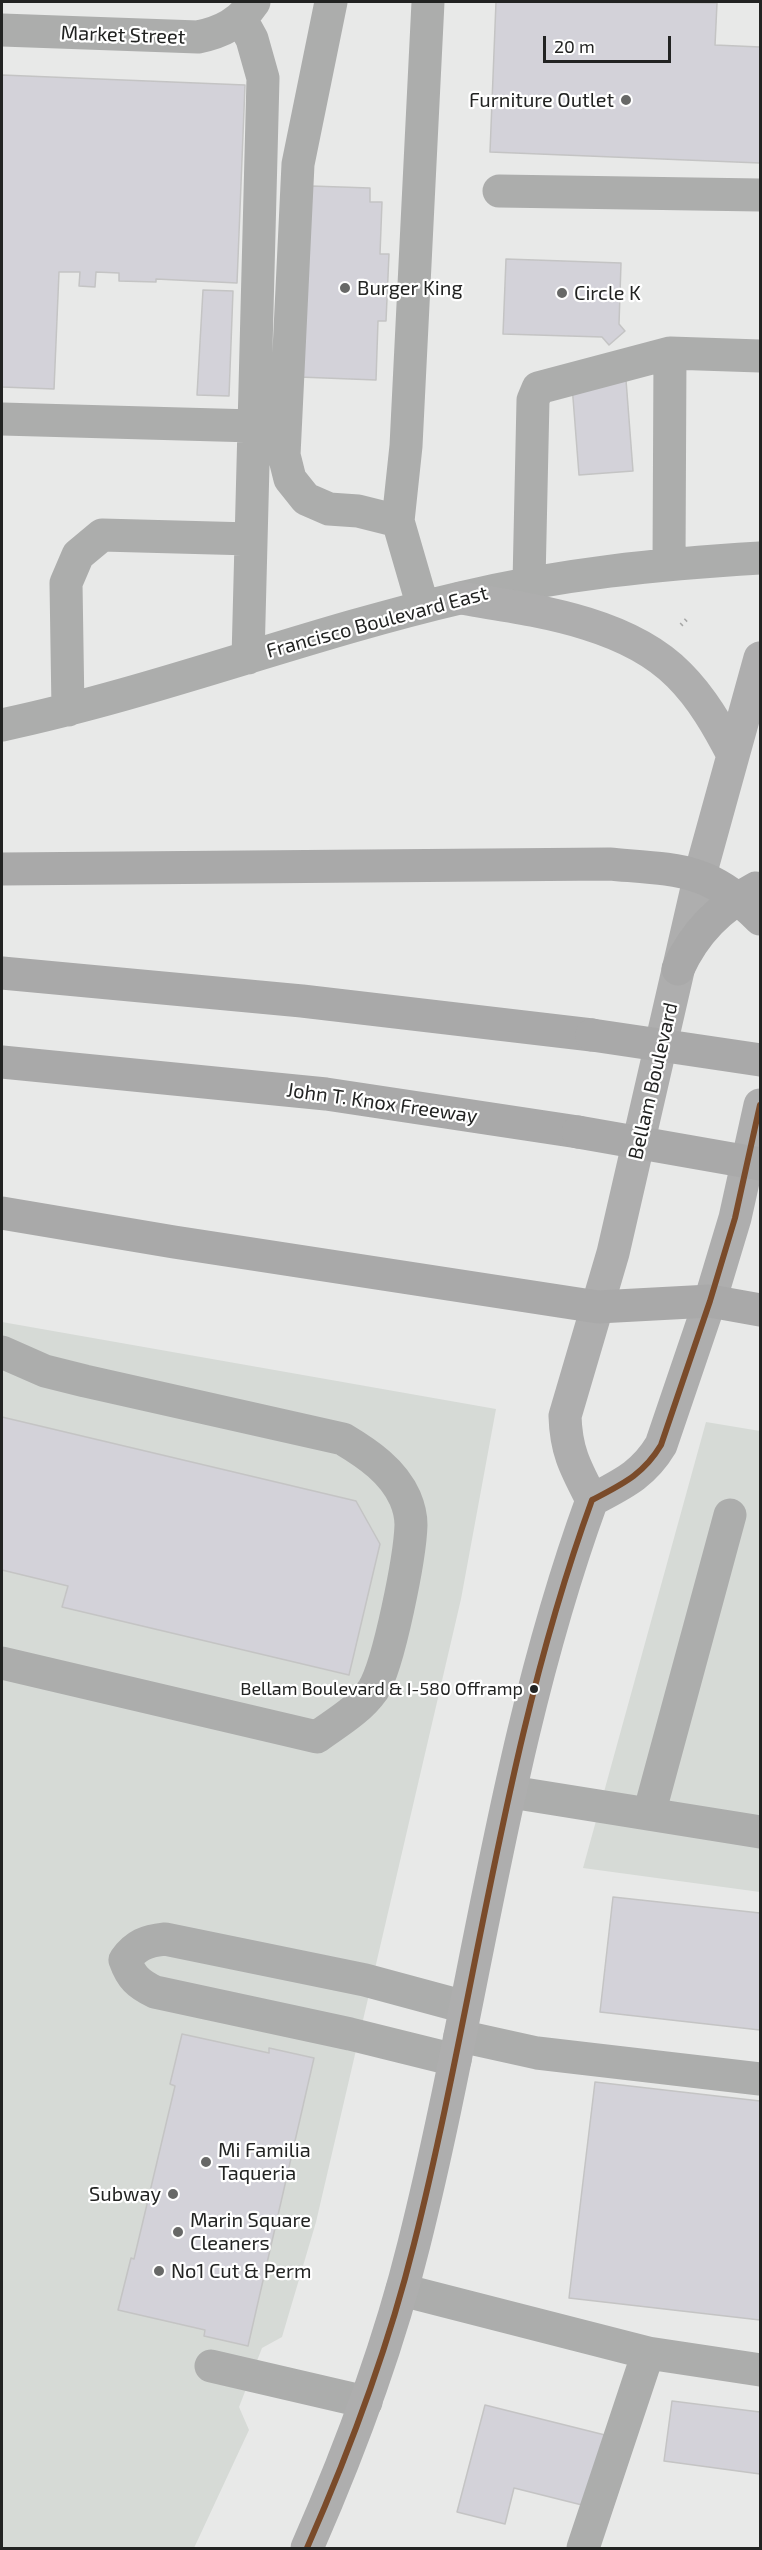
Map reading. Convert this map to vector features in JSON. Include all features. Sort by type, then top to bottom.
[{"type":"highway","points":[[2,869],[609,864],[700,875],[753,901]]},
{"type":"highway","points":[[678,969],[708,923],[753,901]]},
{"type":"highway","points":[[2,974],[314,1002],[592,1035],[760,1060]]},
{"type":"highway","name":"John T. Knox Freeway","points":[[2,1062],[326,1094],[578,1132],[760,1164]]},
{"type":"highway","points":[[2,1203],[54,1220]]},
{"type":"highway","points":[[2,1213],[185,1244],[598,1307],[710,1301],[760,1310]]},
{"type":"main road","points":[[460,598],[568,619],[626,639],[663,661],[685,681],[706,707],[733,755]]},
{"type":"main road","name":"Bellam Boulevard","points":[[592,1500],[572,1460],[566,1439],[565,1416],[613,1252],[700,875],[760,658]]},
{"type":"main road","points":[[307,2548],[366,2402],[402,2290],[460,2034],[533,1691],[559,1599],[592,1500],[634,1477],[651,1462],[661,1445],[710,1301],[735,1218],[760,1105]]},
{"type":"street","points":[[331,2],[298,164],[284,455],[290,479],[306,499],[328,508],[358,511],[398,521]]},
{"type":"street","points":[[423,607],[398,521],[405,446],[428,2]]},
{"type":"street","points":[[248,10],[252,39],[263,78],[248,658]]},
{"type":"street","name":"Market Street","points":[[2,30],[198,37],[228,28],[248,10]]},
{"type":"street","points":[[499,191],[760,195]]},
{"type":"street","points":[[530,582],[532,400],[538,388],[670,353],[760,356]]},
{"type":"street","points":[[669,564],[670,353]]},
{"type":"street","points":[[2,419],[254,426]]},
{"type":"street","points":[[68,710],[66,583],[78,555],[102,535],[251,540]]},
{"type":"street","name":"Francisco Boulevard East","points":[[2,725],[68,710],[423,607],[530,582],[598,571],[760,558]]},
{"type":"street","points":[[2,1352],[45,1371],[343,1439],[368,1454],[391,1475],[405,1498],[411,1523],[403,1576],[382,1671],[372,1691],[356,1708],[317,1737],[2,1663]]},
{"type":"street","points":[[649,1814],[730,1515]]},
{"type":"street","points":[[511,1792],[760,1832]]},
{"type":"street","points":[[460,2034],[365,1980],[165,1939],[149,1941],[135,1948],[125,1960],[130,1974],[140,1985],[155,1992],[350,2034],[460,2034],[537,2053],[760,2079]]},
{"type":"street","points":[[402,2290],[648,2353],[760,2370]]},
{"type":"street","points":[[583,2548],[648,2353]]},
{"type":"street","points":[[211,2366],[366,2402]]},
{"type":"shaded area","points":[[2,1322],[496,1409],[461,1599],[316,2222],[282,2337],[262,2348],[239,2407],[249,2430],[194,2548],[2,2548]]},
{"type":"shaded area","points":[[706,1422],[760,1431],[760,1892],[583,1868]]},
{"type":"building","name":"Furniture Outlet","points":[[496,2],[717,3],[715,45],[760,47],[760,163],[490,152]]},
{"type":"building","points":[[2,75],[245,85],[237,283],[156,279],[156,282],[119,281],[119,273],[96,272],[95,287],[79,286],[80,272],[59,272],[54,389],[2,387]]},
{"type":"building","name":"Burger King","points":[[311,186],[370,188],[370,202],[382,202],[380,254],[389,254],[386,321],[378,321],[376,380],[299,377]]},
{"type":"building","name":"Circle K","points":[[506,259],[621,263],[619,324],[625,331],[609,345],[602,337],[503,334]]},
{"type":"building","points":[[203,290],[233,291],[229,396],[197,395]]},
{"type":"building","points":[[626,380],[633,471],[579,475],[572,385]]},
{"type":"building","points":[[2,1417],[356,1501],[380,1544],[349,1675],[62,1607],[68,1586],[2,1570]]},
{"type":"building","points":[[613,1897],[760,1913],[760,2030],[600,2012]]},
{"type":"building","points":[[182,2034],[269,2053],[269,2048],[314,2058],[248,2346],[204,2336],[205,2330],[118,2310],[131,2258],[134,2259],[175,2086],[170,2084]]},
{"type":"building","points":[[595,2082],[760,2101],[760,2320],[569,2298]]},
{"type":"building","points":[[672,2401],[760,2412],[760,2474],[664,2461]]},
{"type":"building","points":[[485,2405],[605,2435],[586,2506],[514,2488],[505,2524],[457,2512]]},
{"type":"transit line","points":[[307,2548],[367,2399],[404,2283],[436,2151],[513,1776],[562,1591],[592,1500],[639,1471],[661,1445],[710,1301],[735,1218],[760,1105]]},
{"type":"place","name":"Furniture Outlet","points":[[626,100]]},
{"type":"place","name":"Burger King","points":[[345,288]]},
{"type":"place","name":"Circle K","points":[[562,293]]},
{"type":"place","name":"Bellam Boulevard & I-580 Offramp","points":[[534,1689]]},
{"type":"place","name":"Mi Familia Taqueria","points":[[206,2162]]},
{"type":"place","name":"Subway","points":[[173,2194]]},
{"type":"place","name":"Marin Square Cleaners","points":[[178,2232]]},
{"type":"place","name":"No1 Cut & Perm","points":[[159,2271]]}]
